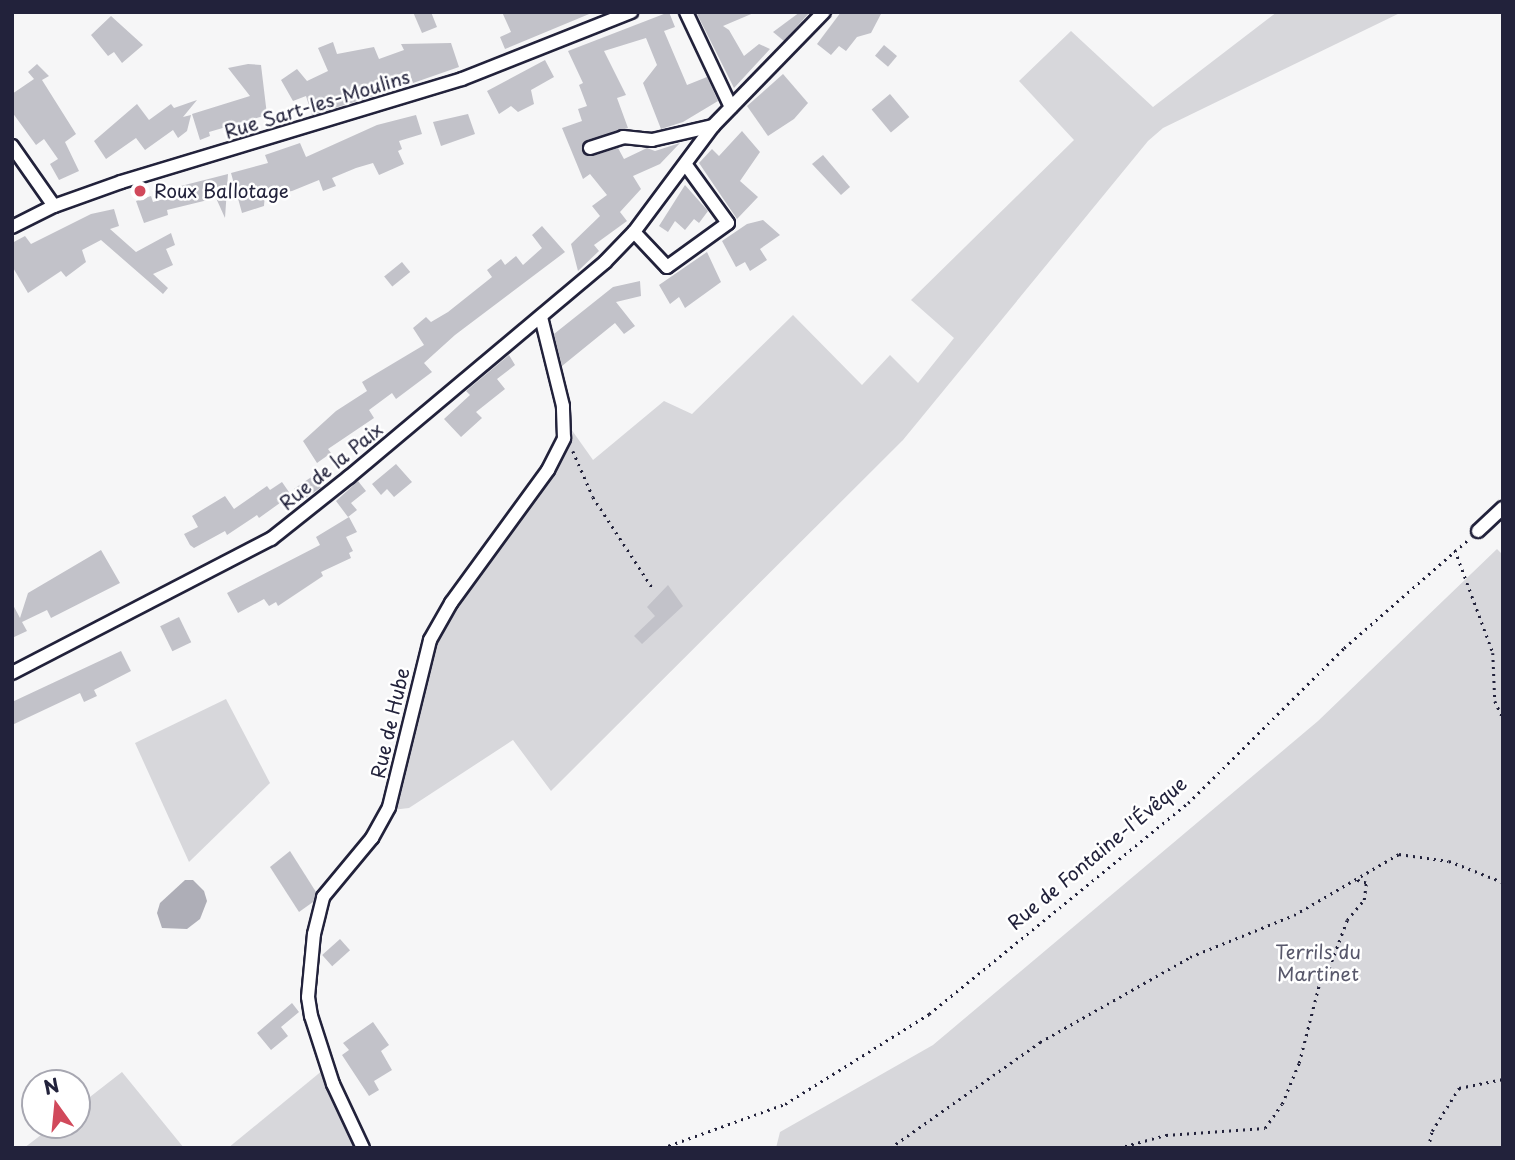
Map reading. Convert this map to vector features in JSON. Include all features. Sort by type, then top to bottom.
[{"type":"street","name":"Rue Sart-les-Moulins","points":[[12,227],[54,206],[462,79],[631,12]]},
{"type":"street","points":[[687,12],[731,107]]},
{"type":"street","name":"Rue de la Paix","points":[[12,673],[271,539],[541,317],[634,232],[687,165],[713,126],[824,12]]},
{"type":"street","points":[[590,148],[623,137],[652,140],[713,126]]},
{"type":"street","points":[[12,146],[54,206]]},
{"type":"street","points":[[634,232],[667,267],[728,223],[687,165]]},
{"type":"street","name":"Rue de Hube","points":[[363,1148],[333,1084],[311,1016],[310,954],[323,897],[372,838],[389,807],[430,640],[451,603],[548,470],[564,438],[563,406],[541,317]]},
{"type":"street","points":[[1478,531],[1500,516]]},
{"type":"path","points":[[564,438],[593,497],[652,587]]},
{"type":"path","name":"Rue de Fontaine-l'Évêque","points":[[662,1148],[785,1104],[929,1014],[1188,803],[1344,648],[1478,531]]},
{"type":"path","points":[[1455,550],[1493,653],[1495,701],[1503,718]]},
{"type":"path","points":[[890,1148],[1051,1036],[1191,957],[1294,915],[1399,854],[1449,861],[1503,881]]},
{"type":"path","points":[[1118,1148],[1166,1135],[1265,1128],[1282,1104],[1299,1063],[1320,981],[1346,920],[1364,900],[1366,883],[1356,880]]},
{"type":"path","points":[[1428,1148],[1432,1132],[1459,1088],[1503,1079]]},
{"type":"green space","points":[[1277,12],[1402,12],[1163,128],[1148,141],[903,440],[551,791],[513,740],[409,808],[392,810],[438,633],[570,443],[571,429],[593,460],[664,401],[692,414],[793,315],[862,385],[890,355],[918,383],[954,338],[911,300],[1074,140],[1019,81],[1071,31],[1153,107]]},
{"type":"green space","name":"Terrils du Martinet","points":[[1497,549],[1503,555],[1503,1148],[776,1148],[780,1132],[933,1045],[1318,721]]},
{"type":"green space","points":[[226,699],[270,783],[189,862],[135,743]]},
{"type":"green space","points":[[323,1070],[359,1148],[228,1148]]},
{"type":"green space","points":[[122,1072],[184,1148],[24,1148],[36,1139],[91,1139],[91,1096]]},
{"type":"shaded area","points":[[185,880],[193,880],[204,891],[207,901],[200,919],[187,929],[162,928],[157,913],[160,903]]},
{"type":"building","points":[[413,12],[431,12],[437,27],[422,33]]},
{"type":"building","points":[[502,12],[594,12],[505,49],[500,37],[511,32]]},
{"type":"building","points":[[669,12],[675,27],[664,31],[687,85],[707,77],[718,101],[683,122],[661,129],[643,83],[657,65],[646,38],[604,51],[626,95],[617,98],[628,128],[587,140],[582,146],[584,154],[592,156],[618,148],[624,159],[647,148],[655,151],[680,143],[660,164],[633,176],[641,189],[620,212],[627,221],[594,245],[599,251],[578,271],[571,244],[600,216],[592,206],[607,195],[590,174],[583,179],[562,128],[582,121],[578,109],[587,106],[579,85],[583,83],[568,51]]},
{"type":"building","points":[[696,12],[756,12],[723,26],[729,30],[744,56],[759,44],[770,49],[734,88]]},
{"type":"building","points":[[800,12],[810,12],[784,41],[773,32]]},
{"type":"building","points":[[841,12],[882,12],[871,33],[857,37],[846,51],[839,46],[831,55],[817,44]]},
{"type":"building","points":[[111,16],[143,45],[122,63],[114,52],[108,56],[91,35]]},
{"type":"building","points":[[333,42],[337,54],[374,47],[379,59],[404,50],[401,44],[451,43],[459,67],[413,83],[409,71],[386,79],[390,91],[312,115],[306,96],[293,101],[281,80],[297,69],[307,81],[328,71],[318,48]]},
{"type":"building","points":[[884,45],[897,56],[888,67],[875,56]]},
{"type":"building","points":[[545,60],[554,77],[531,90],[534,104],[518,112],[511,106],[499,114],[487,91]]},
{"type":"building","points":[[37,64],[49,76],[42,80],[76,134],[65,142],[79,171],[59,180],[50,164],[58,159],[44,139],[36,145],[12,112],[12,94],[34,79],[28,72]]},
{"type":"building","points":[[248,64],[261,65],[267,115],[209,132],[210,136],[200,140],[192,114],[250,96],[228,68]]},
{"type":"building","points":[[783,74],[808,103],[794,119],[768,136],[747,106]]},
{"type":"building","points":[[890,94],[909,117],[891,132],[872,109]]},
{"type":"building","points":[[197,100],[183,117],[191,115],[187,131],[178,138],[173,130],[145,150],[136,138],[106,159],[94,141],[137,104],[149,120],[171,104],[174,108]]},
{"type":"building","points":[[468,114],[475,134],[441,146],[433,122]]},
{"type":"building","points":[[416,115],[422,134],[399,141],[402,149],[398,151],[404,164],[379,175],[373,163],[356,168],[332,178],[336,186],[323,191],[319,180],[286,192],[283,186],[265,194],[264,206],[242,213],[231,173],[268,163],[265,155],[300,143],[306,157],[377,125]]},
{"type":"building","points":[[742,131],[760,152],[740,181],[758,197],[737,219],[699,163],[712,149],[719,156]]},
{"type":"building","points":[[823,155],[850,187],[841,195],[812,164]]},
{"type":"building","points":[[228,174],[225,218],[216,198],[167,210],[168,215],[144,223],[136,201],[151,196],[153,202],[164,199],[179,194],[177,187]]},
{"type":"building","points":[[685,185],[708,211],[699,223],[694,219],[685,230],[675,221],[668,232],[659,226]]},
{"type":"building","points":[[114,209],[119,226],[110,229],[136,252],[171,233],[175,245],[166,249],[173,265],[153,274],[168,288],[163,294],[101,240],[82,250],[86,262],[66,277],[61,271],[28,293],[12,266],[12,243],[25,236],[31,244],[91,214]]},
{"type":"building","points":[[763,220],[780,235],[760,249],[767,260],[750,271],[745,262],[736,267],[722,241],[747,224]]},
{"type":"building","points":[[542,226],[565,252],[455,335],[424,363],[432,372],[396,399],[392,393],[369,410],[374,418],[328,449],[331,453],[317,463],[303,441],[336,411],[367,391],[362,382],[424,345],[413,328],[426,317],[431,322],[448,312],[492,277],[487,270],[501,259],[505,265],[516,256],[523,265],[542,248],[532,235]]},
{"type":"building","points":[[707,252],[721,282],[685,308],[679,297],[670,304],[659,285]]},
{"type":"building","points":[[402,262],[410,272],[392,287],[384,276]]},
{"type":"building","points":[[640,281],[641,296],[616,302],[635,326],[624,334],[615,323],[562,366],[554,334],[613,287]]},
{"type":"building","points":[[509,355],[515,365],[497,379],[505,389],[476,412],[482,418],[461,437],[444,419],[470,395],[466,391]]},
{"type":"building","points":[[396,464],[412,482],[394,497],[387,489],[381,495],[372,484]]},
{"type":"building","points":[[313,476],[321,488],[302,500],[294,489]]},
{"type":"building","points":[[358,481],[366,491],[351,503],[357,510],[348,517],[336,501]]},
{"type":"building","points":[[282,482],[291,495],[259,518],[257,515],[227,535],[225,531],[194,548],[190,545],[184,534],[198,527],[192,516],[225,496],[234,509],[267,486],[270,490]]},
{"type":"building","points":[[349,517],[357,532],[346,537],[353,551],[349,553],[351,558],[321,572],[323,576],[278,606],[276,602],[269,606],[264,599],[238,613],[227,593],[320,545],[316,537]]},
{"type":"building","points":[[101,550],[120,583],[51,618],[47,610],[22,622],[27,631],[12,638],[12,603],[20,618],[28,593]]},
{"type":"building","points":[[668,585],[683,606],[642,644],[634,636],[655,616],[647,607]]},
{"type":"building","points":[[179,617],[191,642],[172,651],[160,626]]},
{"type":"building","points":[[121,651],[131,671],[94,690],[97,696],[84,702],[80,693],[12,725],[12,702]]},
{"type":"building","points":[[290,851],[316,892],[313,902],[299,912],[270,867]]},
{"type":"building","points":[[340,939],[350,950],[332,966],[322,955]]},
{"type":"building","points":[[292,1003],[299,1012],[281,1027],[288,1036],[271,1050],[257,1033]]},
{"type":"building","points":[[373,1022],[389,1045],[381,1051],[392,1070],[374,1081],[379,1090],[369,1096],[342,1055],[349,1050],[343,1043]]},
{"type":"place","name":"Roux Ballotage","points":[[140,191]]}]
